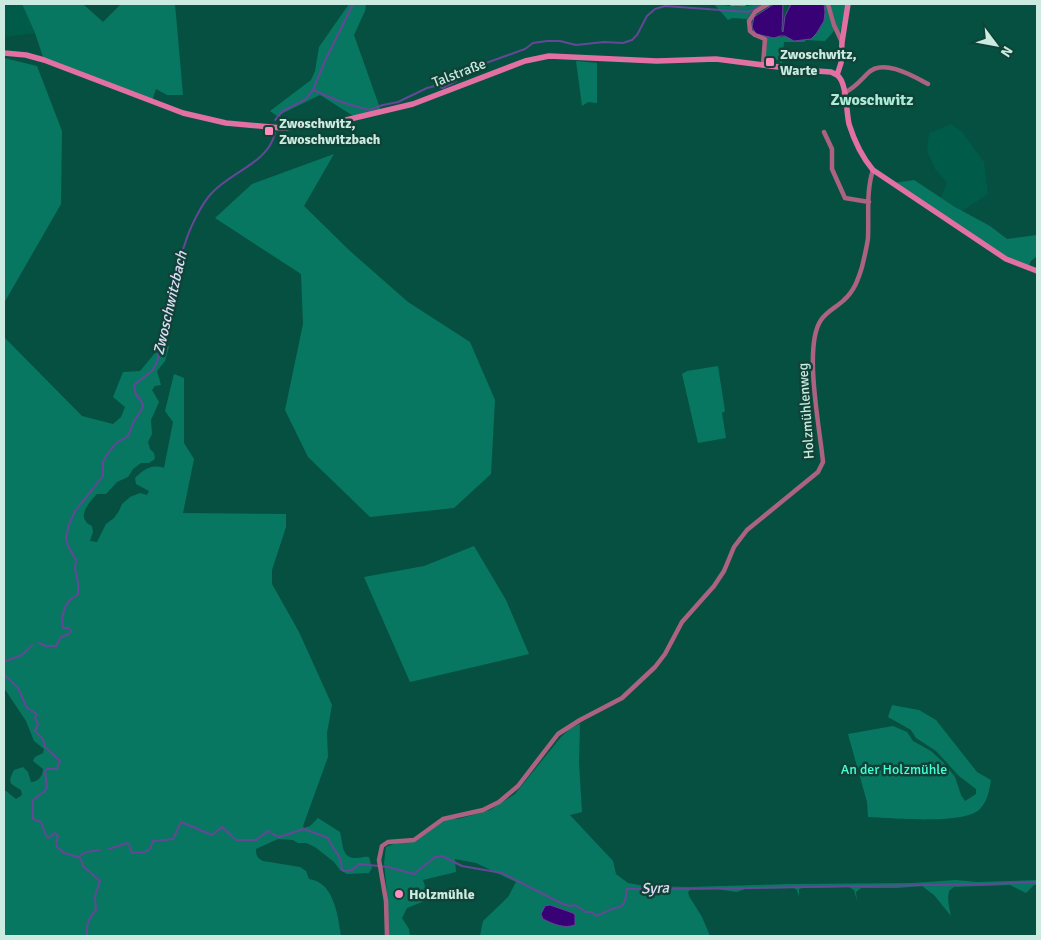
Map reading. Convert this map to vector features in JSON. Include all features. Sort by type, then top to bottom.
[{"type":"street","points":[[732,4],[744,4]]},
{"type":"street","points":[[763,65],[765,38],[750,31],[749,21],[756,12],[768,4]]},
{"type":"street","points":[[828,4],[834,26],[842,42]]},
{"type":"street","points":[[848,4],[841,63],[837,74],[842,80],[852,130],[865,161],[873,170],[1006,259],[1037,272]]},
{"type":"street","name":"Talstraße","points":[[4,53],[26,55],[98,80],[152,102],[204,118],[244,126],[294,127],[325,125],[414,104],[525,61],[549,56],[657,61],[716,59],[837,74]]},
{"type":"street","points":[[844,93],[860,83],[874,68],[896,68],[928,84]]},
{"type":"street","points":[[824,132],[832,149],[832,169],[845,198],[869,202]]},
{"type":"street","name":"Holzmühlenweg","points":[[387,936],[386,901],[380,871],[380,852],[382,846],[388,842],[414,840],[443,819],[483,810],[498,802],[518,786],[558,734],[622,698],[655,667],[665,654],[682,622],[714,586],[724,571],[734,547],[747,530],[818,472],[823,462],[814,378],[814,334],[821,320],[851,293],[858,281],[868,240],[869,187],[873,170]]},
{"type":"shaded area","points":[[4,4],[22,4],[35,33],[4,37]]},
{"type":"shaded area","points":[[774,4],[783,4],[783,32],[785,16],[791,4],[824,4],[824,21],[811,39],[794,41],[785,36],[774,38],[756,34],[752,27],[754,17]]},
{"type":"shaded area","points":[[951,124],[963,133],[984,162],[988,194],[962,211],[941,198],[947,182],[935,169],[927,151],[929,133]]},
{"type":"shaded area","points":[[550,905],[573,913],[575,915],[575,925],[563,926],[543,919],[541,914],[545,906]]},
{"type":"green space","points":[[22,4],[83,4],[103,22],[121,4],[175,4],[183,95],[167,95],[156,89],[152,101],[44,60]]},
{"type":"green space","points":[[349,4],[366,4],[365,11],[354,35],[381,111],[355,117],[320,95],[277,116],[270,111],[311,80],[315,71],[319,47]]},
{"type":"green space","points":[[714,4],[736,7],[766,4],[754,9],[747,19],[732,18],[728,20]]},
{"type":"green space","points":[[824,4],[827,4],[834,31],[825,41],[784,42],[782,63],[780,63],[780,60],[765,59],[767,36],[784,37],[816,34],[824,20]]},
{"type":"green space","points":[[830,4],[846,4],[840,32],[838,30]]},
{"type":"green space","points":[[4,58],[37,66],[62,131],[61,204],[4,303]]},
{"type":"green space","points":[[576,61],[597,63],[597,103],[588,102],[582,106]]},
{"type":"green space","points":[[334,154],[304,206],[350,251],[408,302],[470,342],[495,400],[491,474],[454,508],[370,517],[308,457],[285,410],[303,324],[301,274],[215,218],[252,184]]},
{"type":"green space","points":[[914,180],[955,207],[990,226],[1007,239],[1037,235],[1037,256],[1031,261],[1028,268],[1006,259],[894,183]]},
{"type":"green space","points":[[4,337],[82,416],[113,424],[121,417],[125,407],[113,397],[123,372],[140,371],[155,353],[160,339],[165,339],[169,347],[165,361],[157,371],[161,385],[155,386],[152,390],[159,402],[151,420],[152,434],[148,442],[155,459],[149,463],[141,463],[133,469],[128,477],[117,482],[106,494],[97,494],[90,502],[85,510],[84,517],[86,522],[92,526],[93,532],[90,541],[97,542],[106,524],[114,518],[122,504],[130,497],[140,493],[147,495],[149,491],[136,484],[135,478],[148,468],[164,468],[173,422],[165,411],[174,374],[184,378],[184,443],[194,459],[183,513],[286,514],[286,527],[272,570],[272,584],[299,632],[332,705],[327,733],[328,757],[303,826],[304,828],[310,826],[318,818],[340,832],[345,853],[348,856],[351,858],[369,857],[372,868],[369,873],[347,874],[315,847],[293,840],[278,839],[256,849],[256,853],[263,861],[300,867],[306,871],[309,879],[317,881],[324,886],[333,901],[341,936],[4,936],[4,791],[16,799],[22,795],[21,790],[10,781],[14,770],[23,767],[28,772],[31,782],[40,778],[43,769],[33,761],[35,757],[43,753],[44,749],[34,741],[26,721],[4,688]]},
{"type":"green space","points":[[718,366],[725,411],[722,413],[726,438],[698,443],[682,374],[687,371]]},
{"type":"green space","points":[[474,546],[506,600],[529,654],[410,682],[364,577],[424,566]]},
{"type":"green space","name":"An der Holzmühle","points":[[892,705],[919,710],[936,720],[977,772],[991,780],[989,792],[980,809],[972,814],[944,819],[868,817],[867,802],[848,734],[893,726],[907,732],[913,741],[931,751],[944,763],[955,777],[965,801],[976,794],[976,789],[959,776],[936,751],[916,738],[911,730],[888,717]]},
{"type":"green space","points":[[580,724],[579,763],[582,812],[570,815],[613,861],[616,874],[628,883],[644,886],[689,887],[912,883],[956,880],[977,882],[1037,880],[1037,885],[1034,885],[1026,893],[1010,885],[954,887],[948,894],[951,916],[934,895],[922,886],[861,888],[856,892],[857,901],[854,890],[849,887],[802,888],[799,889],[799,897],[797,890],[794,888],[745,889],[737,892],[716,889],[691,889],[688,892],[689,896],[702,917],[710,936],[480,936],[483,921],[508,897],[516,882],[476,863],[455,859],[456,872],[423,880],[429,899],[407,908],[402,918],[409,929],[410,936],[388,936],[388,902],[384,863],[386,847],[399,842],[415,842],[447,818],[458,819],[490,810],[515,794],[561,737],[571,728]]},
{"type":"waterway","points":[[313,90],[353,4]]},
{"type":"waterway","name":"Zwoschwitzbach","points":[[275,120],[283,111],[306,99],[313,90],[341,102],[369,110],[398,102],[427,88],[435,86],[443,88],[456,81],[461,72],[525,49],[533,43],[547,41],[560,41],[576,45],[604,42],[623,43],[632,40],[637,35],[647,16],[655,9],[665,6],[749,12],[763,4]]},
{"type":"waterway","name":"Zwoschwitzbach","points":[[39,643],[46,646],[56,646],[61,637],[69,634],[71,631],[69,628],[63,628],[62,622],[66,605],[78,594],[76,560],[66,538],[69,524],[75,511],[103,476],[103,462],[106,456],[116,443],[128,436],[134,421],[141,411],[143,405],[136,395],[134,385],[152,371],[157,362],[176,289],[179,256],[192,225],[210,195],[227,180],[265,153],[275,133]]},
{"type":"waterway","name":"Zwoschwitzbach","points":[[5,661],[22,655],[32,645]]},
{"type":"waterway","name":"Syra","points":[[4,660],[4,666]]},
{"type":"waterway","name":"Syra","points":[[4,674],[18,688],[27,708],[37,714],[35,718],[38,724],[35,731],[43,739],[45,747],[60,761],[57,769],[47,769],[45,772],[47,787],[45,791],[33,800],[33,819],[41,822],[46,836],[49,838],[55,833],[58,836],[56,846],[64,853],[78,857],[86,852],[100,850]]},
{"type":"waterway","name":"Syra","points":[[109,849],[127,843],[132,853],[145,852],[150,849],[153,841],[173,839],[181,822],[212,835],[222,827],[236,840],[256,840],[268,831],[270,832]]},
{"type":"waterway","name":"Syra","points":[[273,834],[279,837],[304,829],[328,838],[339,856],[342,870],[345,871],[352,870],[359,864],[388,867],[414,874],[435,857],[442,856],[462,866],[502,873],[563,904],[575,905],[586,912],[592,912],[596,916],[621,907],[625,901],[627,889],[1037,882]]},
{"type":"waterway","points":[[78,857],[81,859],[83,866],[100,881],[95,896],[96,910],[88,922],[87,936]]},
{"type":"place","name":"Zwoschwitz, Warte","points":[[770,62]]},
{"type":"place","name":"Zwoschwitz, Zwoschwitzbach","points":[[269,131]]},
{"type":"place","name":"Holzmühle","points":[[399,894]]},
{"type":"district","name":"Zwoschwitz","points":[[872,100]]}]
